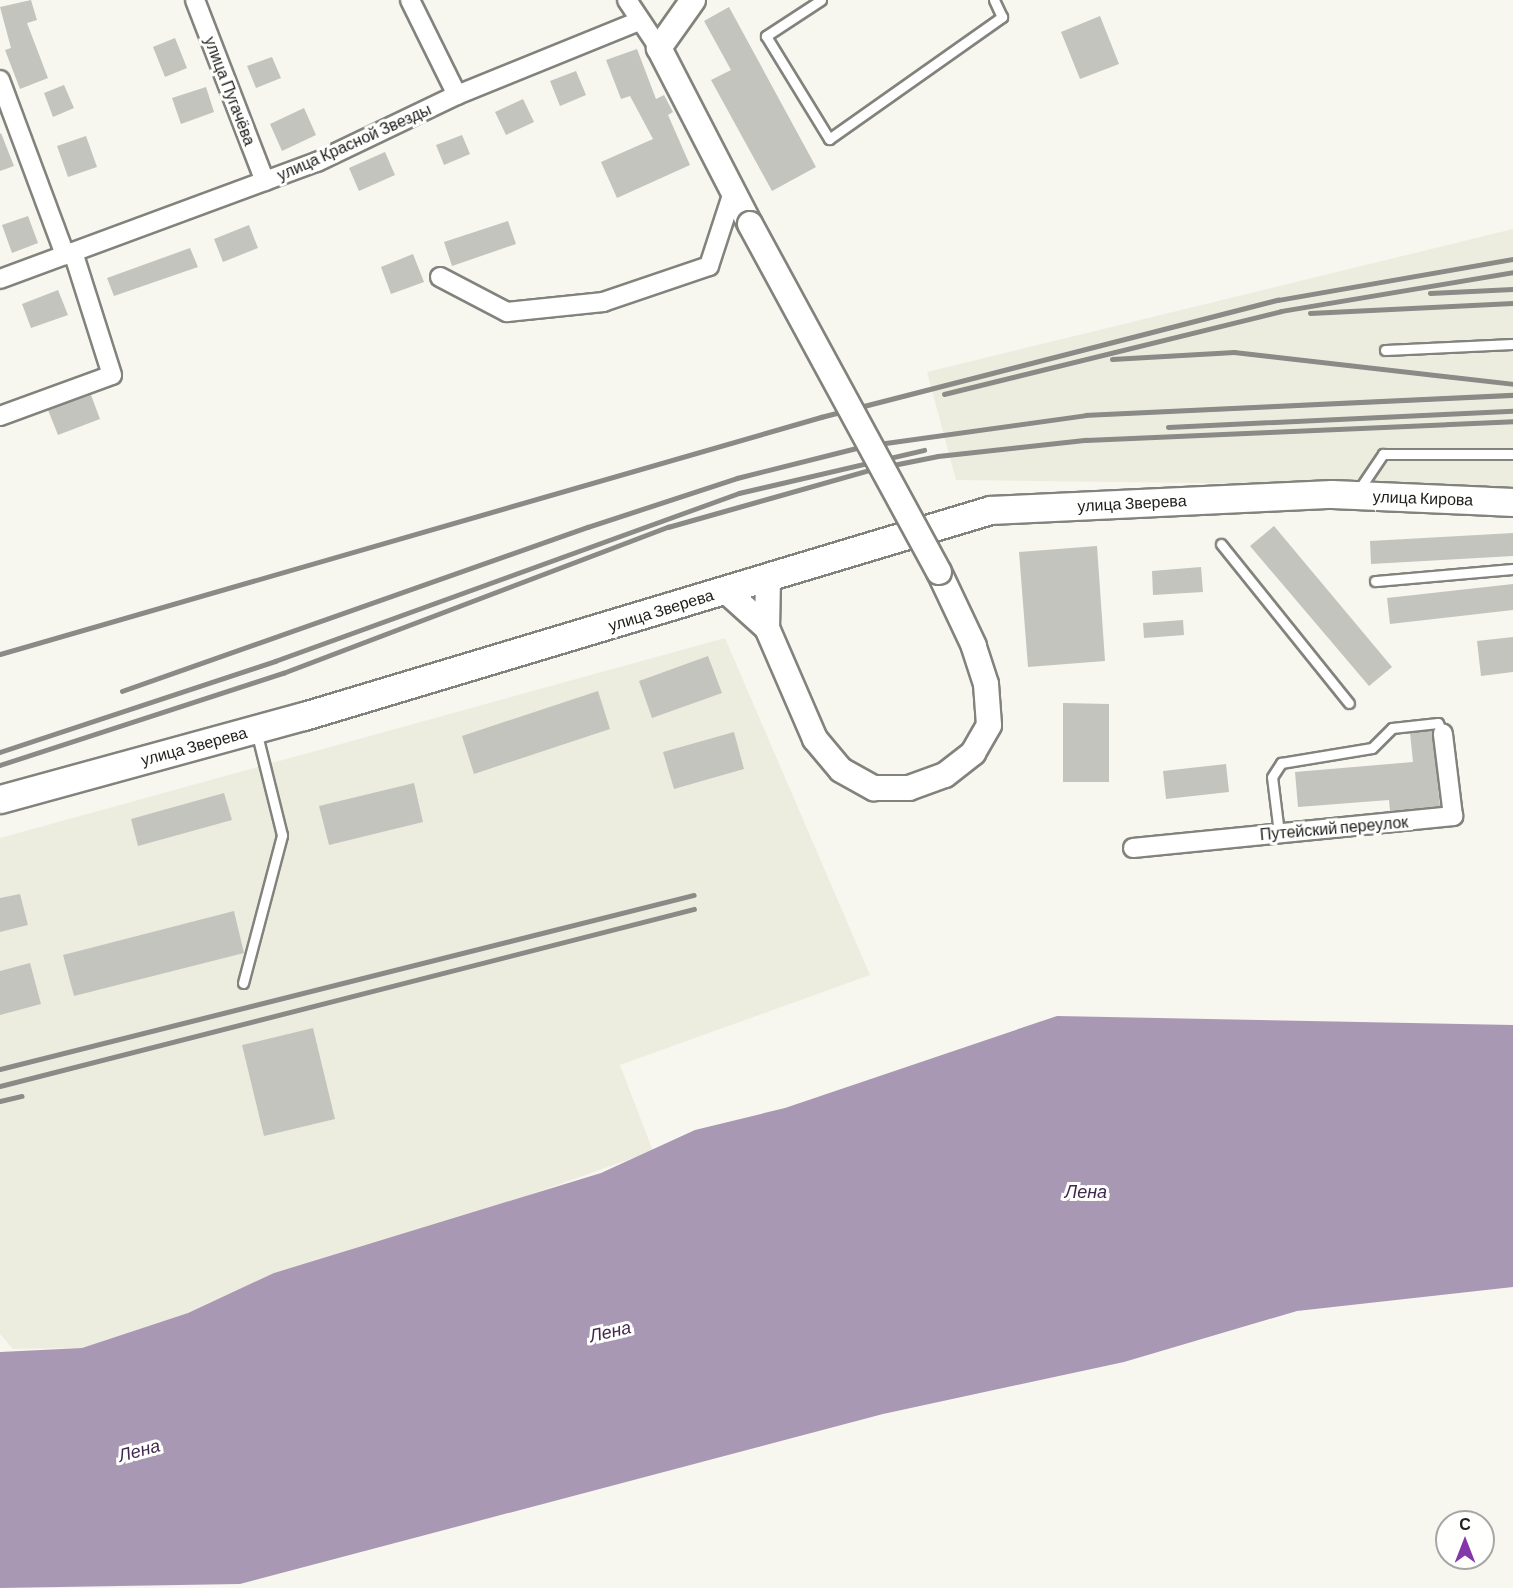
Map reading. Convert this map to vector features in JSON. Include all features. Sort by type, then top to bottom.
[{"type":"main road","name":"улица Кирова","points":[[1344,495],[1513,502]]},
{"type":"main road","name":"улица Зверева","points":[[0,799],[256,729],[726,591],[990,510],[1344,495]]},
{"type":"street","name":"улица Пугачёва","points":[[195,0],[265,181]]},
{"type":"street","points":[[410,0],[456,95]]},
{"type":"street","points":[[627,0],[637,22],[659,48],[750,224],[939,572],[974,646],[986,684],[989,725],[973,753],[945,775],[909,788],[874,788],[841,770],[815,739],[767,628],[768,578]]},
{"type":"street","points":[[659,48],[693,0]]},
{"type":"street","name":"улица Красной Звезды","points":[[0,279],[265,181],[456,95],[637,22]]},
{"type":"street","points":[[0,80],[69,253],[112,375],[0,416]]},
{"type":"street","points":[[440,277],[507,312],[603,302],[710,266],[733,192]]},
{"type":"street","points":[[726,591],[767,628]]},
{"type":"street","name":"Путейский переулок","points":[[1133,848],[1453,816],[1443,734]]},
{"type":"lane","points":[[821,0],[766,36],[829,139],[1002,17],[994,0]]},
{"type":"lane","points":[[1385,350],[1513,344]]},
{"type":"lane","points":[[1344,495],[1383,454],[1513,454]]},
{"type":"lane","points":[[1221,544],[1349,703]]},
{"type":"lane","points":[[1375,581],[1513,569]]},
{"type":"lane","points":[[1279,833],[1272,777],[1281,763],[1372,748],[1392,728],[1438,723],[1443,734]]},
{"type":"lane","points":[[243,983],[282,835],[256,729]]},
{"type":"shaded area","points":[[1513,229],[1513,487],[956,480],[927,372]]},
{"type":"shaded area","points":[[725,638],[870,975],[620,1065],[653,1151],[467,1217],[274,1273],[188,1313],[82,1348],[13,1349],[0,1334],[0,838]]},
{"type":"water","name":"Лена","points":[[1057,1016],[1513,1025],[1513,1287],[1297,1311],[1124,1362],[883,1414],[240,1584],[0,1588],[0,1352],[82,1348],[188,1313],[274,1273],[601,1173],[695,1130],[785,1108]]},
{"type":"building","points":[[31,0],[37,20],[27,23],[48,78],[20,89],[5,50],[11,48],[0,7]]},
{"type":"building","points":[[729,7],[816,167],[772,191],[711,80],[731,70],[704,21]]},
{"type":"building","points":[[1100,16],[1119,64],[1080,79],[1061,32]]},
{"type":"building","points":[[175,38],[187,68],[165,77],[153,47]]},
{"type":"building","points":[[637,49],[656,99],[664,95],[673,112],[668,115],[690,165],[617,198],[601,162],[653,139],[630,96],[621,99],[606,60]]},
{"type":"building","points":[[272,57],[281,78],[256,88],[247,66]]},
{"type":"building","points":[[576,71],[586,95],[560,106],[550,81]]},
{"type":"building","points":[[64,85],[74,108],[53,117],[44,93]]},
{"type":"building","points":[[206,87],[214,112],[181,124],[172,98]]},
{"type":"building","points":[[523,99],[534,122],[506,135],[495,112]]},
{"type":"building","points":[[304,108],[316,135],[282,151],[270,124]]},
{"type":"building","points":[[0,134],[14,166],[0,171]]},
{"type":"building","points":[[462,135],[470,154],[444,165],[436,145]]},
{"type":"building","points":[[86,136],[97,167],[68,177],[57,146]]},
{"type":"building","points":[[385,152],[395,175],[359,191],[349,168]]},
{"type":"building","points":[[28,216],[38,243],[12,253],[2,225]]},
{"type":"building","points":[[508,221],[516,244],[452,266],[444,242]]},
{"type":"building","points":[[249,225],[258,248],[223,262],[214,239]]},
{"type":"building","points":[[190,248],[198,267],[114,296],[107,278]]},
{"type":"building","points":[[413,254],[424,282],[391,294],[381,267]]},
{"type":"building","points":[[58,290],[68,315],[31,328],[22,304]]},
{"type":"building","points":[[91,395],[100,419],[58,435],[48,410]]},
{"type":"building","points":[[1274,526],[1392,667],[1369,686],[1250,546]]},
{"type":"building","points":[[1513,533],[1513,556],[1371,564],[1370,541]]},
{"type":"building","points":[[1097,546],[1105,661],[1028,667],[1019,552]]},
{"type":"building","points":[[1201,567],[1203,592],[1153,595],[1152,571]]},
{"type":"building","points":[[1513,584],[1513,610],[1390,624],[1387,598]]},
{"type":"building","points":[[1183,620],[1184,635],[1144,638],[1143,623]]},
{"type":"building","points":[[1513,637],[1513,672],[1481,676],[1477,641]]},
{"type":"building","points":[[708,656],[722,693],[652,718],[639,681]]},
{"type":"building","points":[[598,691],[610,729],[474,774],[462,736]]},
{"type":"building","points":[[1063,703],[1109,704],[1109,782],[1063,782]]},
{"type":"building","points":[[1432,730],[1440,806],[1390,811],[1389,800],[1298,807],[1295,772],[1413,762],[1410,733]]},
{"type":"building","points":[[734,732],[744,769],[674,789],[663,752]]},
{"type":"building","points":[[1226,764],[1229,792],[1166,799],[1163,771]]},
{"type":"building","points":[[414,783],[423,822],[329,845],[319,806]]},
{"type":"building","points":[[224,793],[232,820],[138,846],[131,819]]},
{"type":"building","points":[[20,894],[28,925],[0,932],[0,898]]},
{"type":"building","points":[[234,911],[244,953],[74,996],[63,955]]},
{"type":"building","points":[[30,963],[41,1004],[0,1015],[0,971]]},
{"type":"building","points":[[313,1028],[335,1119],[264,1136],[242,1045]]},
{"type":"railway","points":[[0,654],[821,417],[1278,300],[1513,259]]},
{"type":"railway","points":[[944,394],[1281,311],[1513,272]]},
{"type":"railway","points":[[1430,293],[1513,289]]},
{"type":"railway","points":[[1310,313],[1513,303]]},
{"type":"railway","points":[[1112,359],[1234,352],[1513,384]]},
{"type":"railway","points":[[122,691],[588,527],[737,478],[864,446],[1086,415],[1513,395]]},
{"type":"railway","points":[[1168,427],[1513,411]]},
{"type":"railway","points":[[0,765],[283,673],[668,527],[873,469],[938,456],[1086,440],[1513,421]]},
{"type":"railway","points":[[0,752],[275,661],[739,493],[924,450]]},
{"type":"railway","points":[[0,1069],[694,895]]},
{"type":"railway","points":[[0,1086],[694,909]]},
{"type":"railway","points":[[0,1101],[21,1096]]}]
